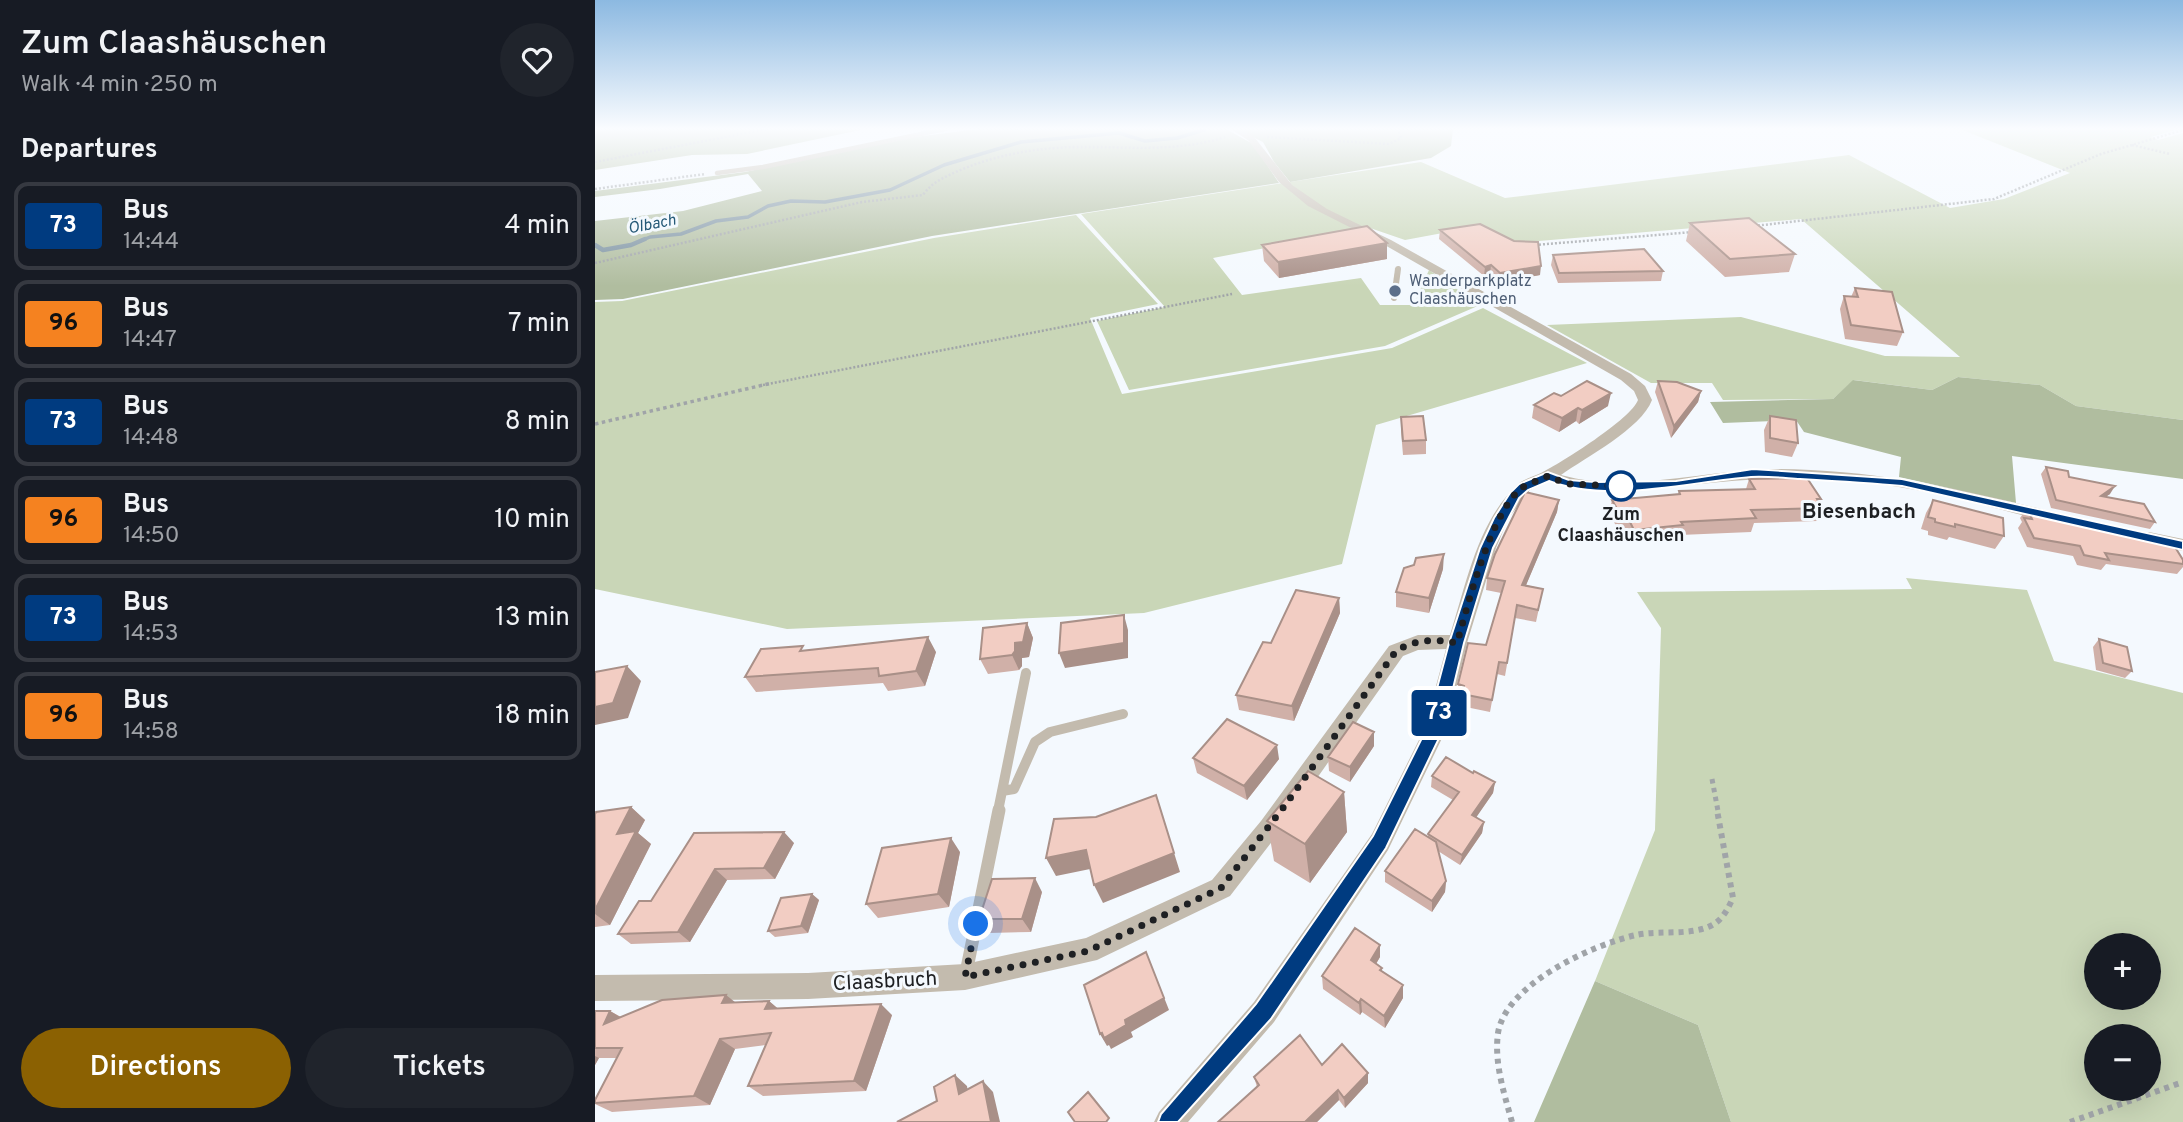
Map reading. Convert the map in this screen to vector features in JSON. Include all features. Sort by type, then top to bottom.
[{"type":"street","points":[[1169,1122],[1264,1012],[1380,842],[1435,730],[1457,643],[1487,548],[1500,518],[1514,496],[1524,487],[1548,476],[1617,430],[1642,408],[1644,400],[1640,389],[1626,377],[1423,263],[1348,226],[1307,202],[1286,181]]},
{"type":"street","points":[[1548,476],[1567,484],[1595,486],[1676,485],[1753,473],[1864,479],[1902,483],[2062,519]]},
{"type":"street","points":[[2129,534],[2183,545]]},
{"type":"street","name":"Claasbruch","points":[[595,988],[808,986],[965,977],[1088,951],[1221,888],[1309,774],[1396,651],[1411,642],[1434,639],[1457,643]]},
{"type":"lane","points":[[1394,298],[1398,269]]},
{"type":"lane","points":[[965,977],[1026,673]]},
{"type":"lane","points":[[1002,791],[1014,789],[1035,742],[1050,732],[1123,714]]},
{"type":"path","points":[[595,189],[653,181]]},
{"type":"path","points":[[595,263],[862,202],[923,195],[928,186],[938,181]]},
{"type":"path","points":[[1751,226],[1994,199],[2038,181]]},
{"type":"path","points":[[1524,247],[1699,231]]},
{"type":"path","points":[[595,424],[697,398],[918,352],[1232,295]]},
{"type":"path","points":[[1512,1122],[1497,1062],[1497,1034],[1503,1013],[1515,997],[1547,974],[1591,950],[1636,934],[1690,930],[1720,920],[1733,898],[1712,779]]},
{"type":"path","points":[[2070,1122],[2183,1082]]},
{"type":"green space","points":[[671,181],[705,181],[595,197],[595,191]]},
{"type":"green space","points":[[754,181],[1279,183],[932,236],[623,299],[595,300],[595,221],[683,211],[762,191]]},
{"type":"green space","points":[[1294,181],[1466,181],[1505,198],[1638,181],[1899,181],[1950,208],[2004,199],[2049,181],[2183,181],[2183,420],[2076,406],[2040,385],[1958,377],[1932,390],[1854,380],[1833,399],[1723,400],[1712,383],[1651,383],[1547,325],[1741,317],[1885,356],[1960,357],[1801,219],[1503,244],[1475,227],[1405,240],[1370,228],[1213,258],[1242,295],[1361,278],[1380,305],[1413,305],[1429,270],[1480,305],[1385,346],[1129,390],[1097,321],[1165,307],[1081,214]]},
{"type":"green space","points":[[1076,215],[1158,304],[1090,318],[1122,394],[1392,348],[1483,308],[1587,363],[1376,425],[1342,564],[1144,613],[787,629],[595,589],[595,302],[622,301],[934,238]]},
{"type":"green space","points":[[1958,377],[2040,385],[2076,406],[2183,420],[2183,479],[2012,456],[2016,503],[1899,477],[1901,457],[1804,432],[1796,420],[1723,423],[1710,402],[1833,399],[1853,380],[1932,390]]},
{"type":"green space","points":[[1906,578],[2027,590],[2054,661],[2183,693],[2183,1122],[1731,1122],[1698,1025],[1595,981],[1655,830],[1661,628],[1637,592],[1912,589]]},
{"type":"green space","points":[[1595,981],[1698,1025],[1731,1122],[1534,1122]]},
{"type":"building","points":[[1749,218],[1795,254],[1730,259],[1690,223]]},
{"type":"building","points":[[1480,224],[1514,241],[1538,242],[1541,266],[1500,273],[1491,265],[1485,267],[1440,230]]},
{"type":"building","points":[[1367,226],[1387,243],[1278,262],[1262,245]]},
{"type":"building","points":[[1644,249],[1663,271],[1559,273],[1553,255]]},
{"type":"building","points":[[1855,288],[1892,292],[1903,332],[1851,325],[1844,296],[1858,297]]},
{"type":"building","points":[[1587,381],[1611,393],[1562,418],[1534,405],[1554,393],[1561,396]]},
{"type":"building","points":[[1658,381],[1677,382],[1701,391],[1674,426]]},
{"type":"building","points":[[1423,416],[1426,440],[1403,441],[1401,417]]},
{"type":"building","points":[[1770,416],[1796,420],[1798,443],[1770,438]]},
{"type":"building","points":[[2046,467],[2068,471],[2069,477],[2115,486],[2101,496],[2144,504],[2155,522],[2056,500]]},
{"type":"building","points":[[1807,478],[1821,499],[1817,499],[1822,508],[1751,510],[1756,518],[1681,522],[1683,525],[1634,530],[1630,522],[1623,519],[1612,500],[1680,494],[1679,491],[1755,489],[1749,479]]},
{"type":"building","points":[[1525,492],[1559,500],[1522,585],[1543,589],[1538,610],[1517,605],[1507,663],[1499,662],[1492,700],[1462,694],[1464,686],[1458,684],[1468,643],[1486,645],[1505,581],[1487,578],[1495,554]]},
{"type":"building","points":[[1933,500],[2003,518],[2004,536],[1935,522],[1935,519],[1928,517]]},
{"type":"building","points":[[2027,508],[2170,539],[2183,564],[2105,553],[2109,560],[2084,555],[2080,546],[2034,538],[2024,518],[2032,519]]},
{"type":"building","points":[[1444,554],[1429,598],[1396,592],[1404,568],[1414,565],[1416,558]]},
{"type":"building","points":[[1296,590],[1339,598],[1292,706],[1236,695],[1263,642],[1271,643]]},
{"type":"building","points":[[1124,615],[1124,643],[1059,653],[1061,623]]},
{"type":"building","points":[[1027,623],[1023,642],[1015,643],[1012,655],[980,659],[983,628]]},
{"type":"building","points":[[928,637],[916,671],[879,676],[878,668],[745,677],[761,649],[803,646],[800,651]]},
{"type":"building","points":[[2099,639],[2127,647],[2132,671],[2103,663]]},
{"type":"building","points":[[627,666],[613,703],[595,707],[595,672]]},
{"type":"building","points":[[1227,719],[1277,745],[1244,786],[1193,758]]},
{"type":"building","points":[[1353,722],[1374,732],[1350,767],[1328,757]]},
{"type":"building","points":[[1446,757],[1495,782],[1472,815],[1484,822],[1462,855],[1428,834],[1459,792],[1432,776]]},
{"type":"building","points":[[1308,771],[1344,792],[1305,844],[1267,821]]},
{"type":"building","points":[[1156,795],[1174,853],[1094,885],[1086,850],[1046,858],[1054,819],[1096,817]]},
{"type":"building","points":[[631,807],[617,834],[636,831],[595,910],[595,814]]},
{"type":"building","points":[[1415,829],[1436,842],[1446,881],[1432,901],[1385,871]]},
{"type":"building","points":[[784,832],[764,868],[715,869],[678,932],[618,934],[639,901],[651,901],[694,833]]},
{"type":"building","points":[[951,838],[938,894],[866,904],[882,848]]},
{"type":"building","points":[[1035,878],[1022,919],[979,919],[992,879]]},
{"type":"building","points":[[812,894],[801,926],[768,931],[781,898]]},
{"type":"building","points":[[1355,928],[1380,945],[1371,960],[1382,968],[1380,970],[1403,985],[1384,1016],[1361,999],[1359,1003],[1322,976]]},
{"type":"building","points":[[1146,952],[1164,998],[1125,1020],[1126,1025],[1104,1038],[1102,1033],[1100,1034],[1084,985]]},
{"type":"building","points":[[726,995],[722,1003],[769,1001],[765,1009],[881,1004],[854,1081],[748,1086],[771,1033],[720,1039],[694,1096],[595,1103],[622,1048],[595,1048],[595,1011],[610,1011],[604,1024],[662,1000]]},
{"type":"building","points":[[1300,1035],[1322,1065],[1342,1044],[1368,1073],[1344,1098],[1338,1090],[1305,1122],[1218,1122],[1259,1085],[1254,1077]]},
{"type":"building","points":[[955,1075],[959,1094],[983,1081],[991,1122],[897,1122],[937,1101],[934,1087]]},
{"type":"building","points":[[1088,1092],[1109,1118],[1106,1122],[1075,1122],[1068,1112]]},
{"type":"waterway","name":"Ölbach","points":[[645,239],[681,234],[716,221],[748,217],[768,206],[791,201],[825,202],[890,190],[909,181]]},
{"type":"waterway","name":"Ölbach","points":[[595,245],[603,250],[631,245],[645,239]]},
{"type":"waterway","name":"Ölbach","points":[[640,241],[645,239]]},
{"type":"bus line","name":"73","points":[[1169,1122],[1264,1012],[1380,842],[1435,730],[1457,643],[1487,548],[1500,518],[1514,496],[1524,487],[1548,476],[1567,484],[1595,486],[1676,485],[1753,473],[1864,479],[1902,483],[2183,545]]},
{"type":"place","name":"Wanderparkplatz Claashäuschen","points":[[1395,291]]},
{"type":"place","name":"Zum Claashäuschen","points":[[1621,486]]},
{"type":"district","name":"Biesenbach","points":[[1859,512]]},
{"type":"route","points":[[976,924],[965,977],[1088,951],[1221,888],[1341,731],[1396,651],[1411,642],[1434,639],[1457,643],[1487,548],[1500,518],[1514,496],[1524,487],[1548,476],[1567,484],[1621,486]]}]
